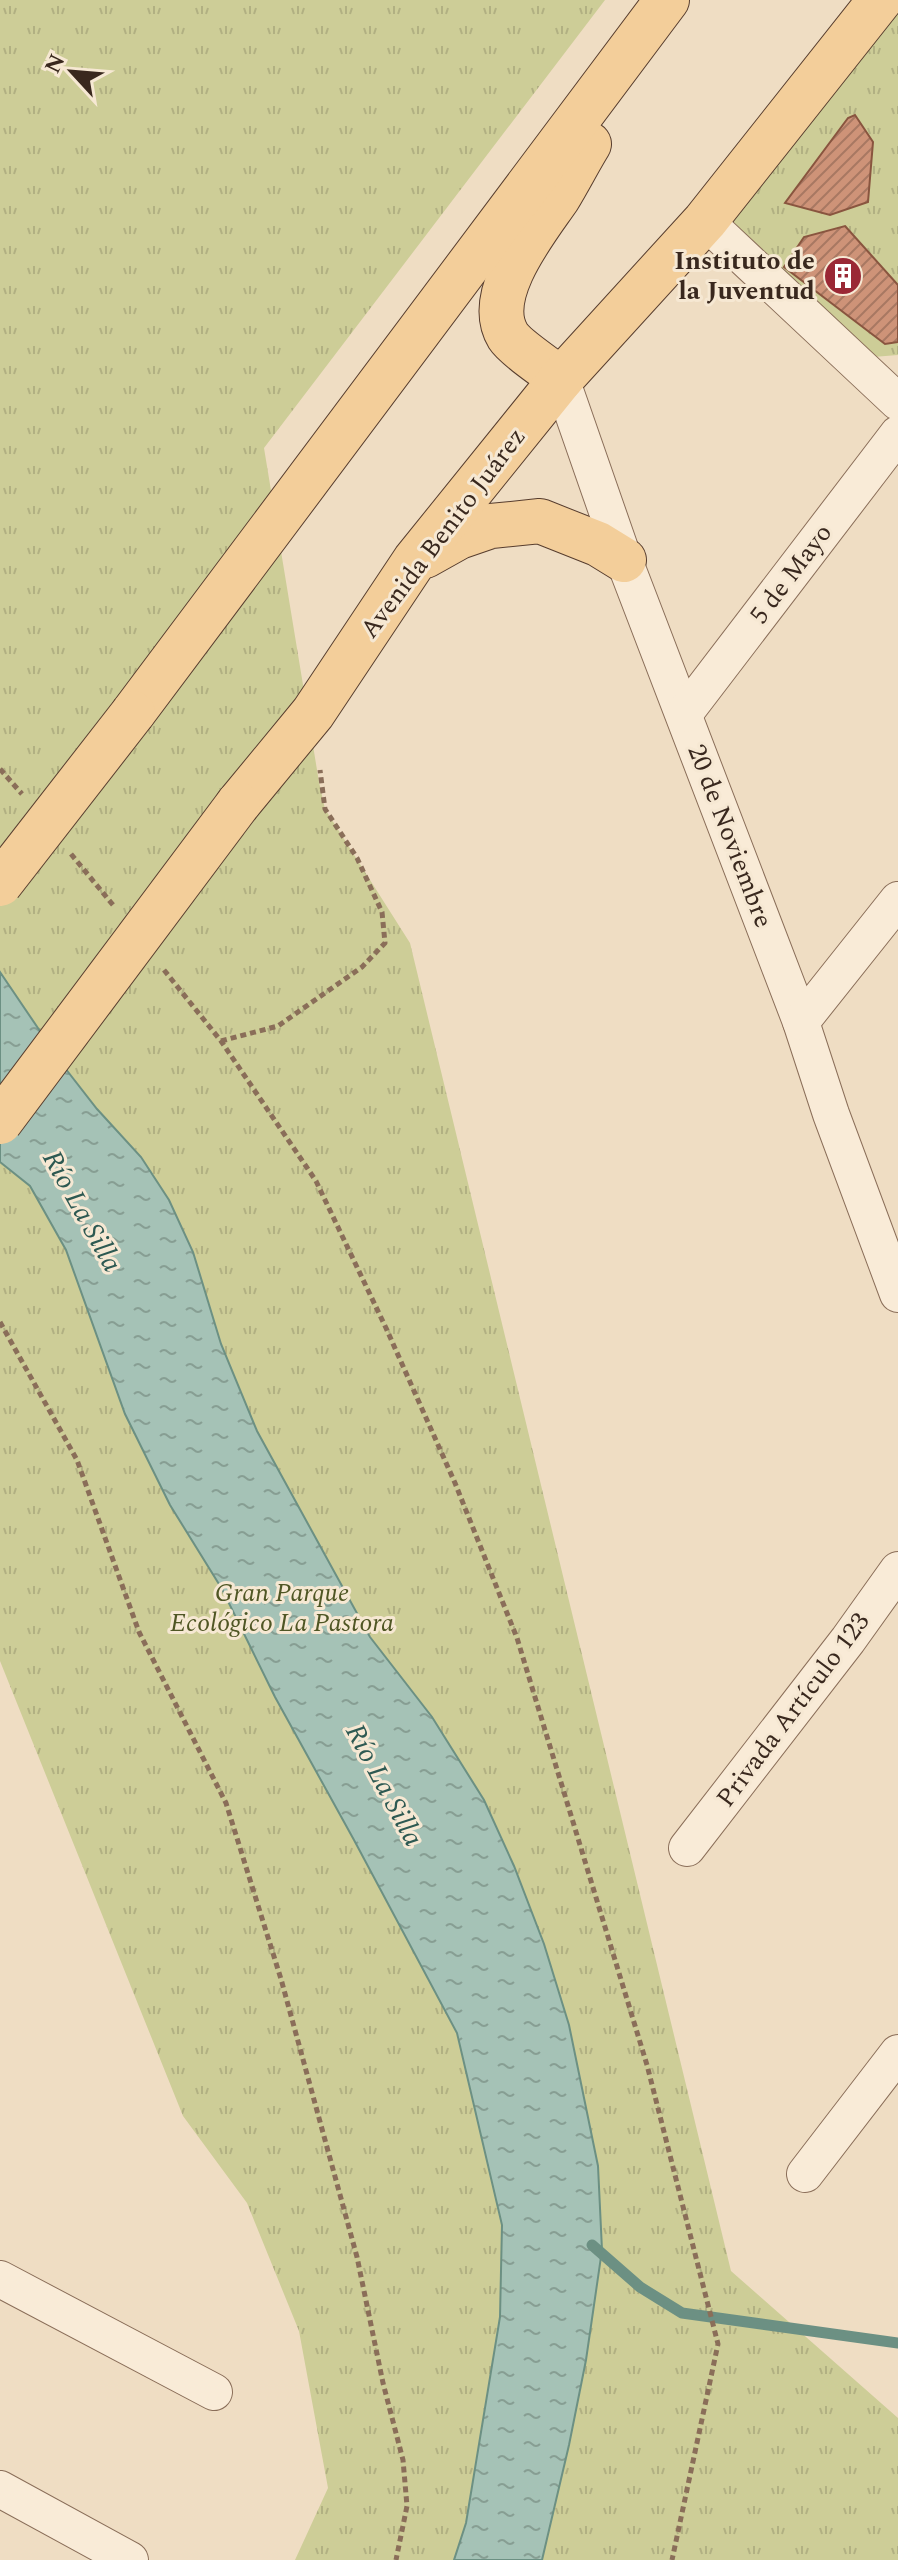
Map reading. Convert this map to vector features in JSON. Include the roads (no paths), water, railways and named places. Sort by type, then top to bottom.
[{"type":"main road","points":[[561,379],[509,338],[502,318],[503,299],[526,243],[559,195],[669,0]]},
{"type":"main road","points":[[0,884],[133,713],[669,0]]},
{"type":"main road","name":"Avenida Benito Juárez","points":[[0,1122],[238,804],[313,713],[415,560],[561,379],[705,221],[880,0]]},
{"type":"main road","points":[[415,560],[459,537],[491,526],[540,521],[598,544],[624,560]]},
{"type":"street","points":[[705,221],[898,402]]},
{"type":"street","name":"20 de Noviembre","points":[[561,379],[624,560],[801,1022],[831,1114],[898,1294]]},
{"type":"street","name":"5 de Mayo","points":[[684,714],[898,434]]},
{"type":"street","points":[[801,1022],[898,900]]},
{"type":"street","name":"Privada Artículo 123","points":[[687,1848],[848,1640],[898,1570]]},
{"type":"street","points":[[805,2174],[898,2053]]},
{"type":"street","points":[[0,2279],[214,2392]]},
{"type":"street","points":[[0,2489],[130,2560]]},
{"type":"water","name":"Río La Silla","points":[[0,972],[65,1068],[141,1157],[169,1200],[193,1252],[221,1344],[257,1431],[370,1637],[432,1717],[484,1800],[544,1944],[569,2025],[598,2166],[602,2250],[586,2360],[542,2560],[454,2560],[466,2523],[500,2317],[502,2225],[457,2033],[275,1697],[222,1589],[170,1505],[125,1414],[66,1250],[30,1186],[0,1162]]},
{"type":"waterway","points":[[592,2245],[640,2287],[682,2313],[898,2343]]},
{"type":"place","name":"Instituto de la Juventud","points":[[843,276]]},
{"type":"park label","name":"Gran Parque Ecológico La Pastora","points":[[282,1608]]}]
